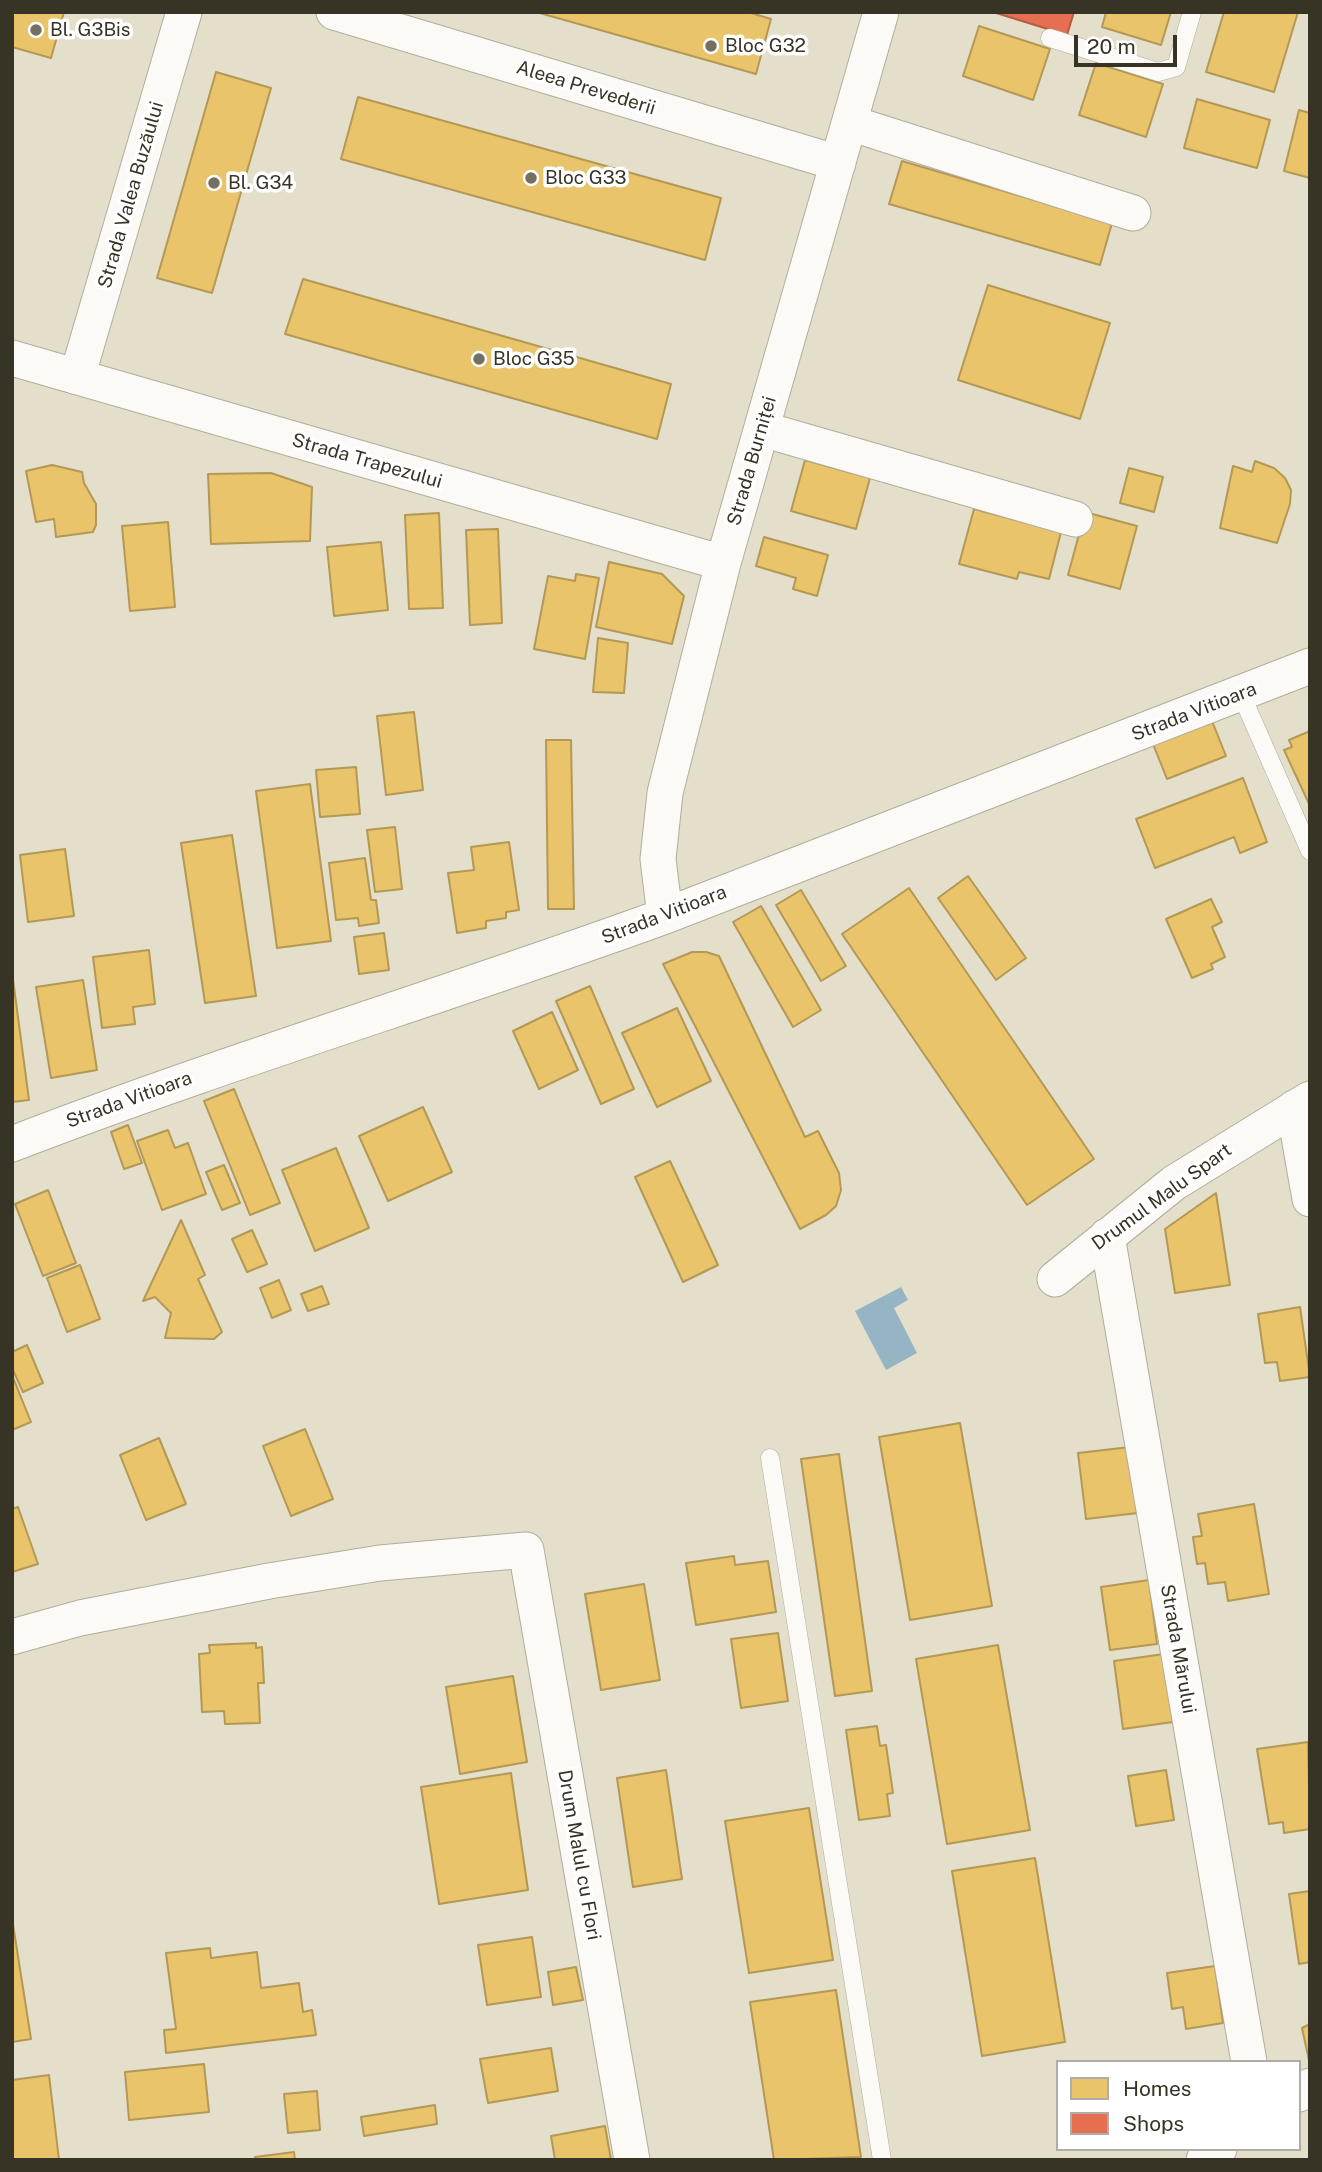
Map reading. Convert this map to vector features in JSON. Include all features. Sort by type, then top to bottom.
[{"type":"street","name":"Strada Valea Buzăului","points":[[77,377],[184,12]]},
{"type":"street","name":"Aleea Prevederii","points":[[334,12],[838,163]]},
{"type":"street","name":"Strada Burniței","points":[[665,916],[658,859],[665,793],[723,564],[881,12]]},
{"type":"street","points":[[849,124],[1133,213]]},
{"type":"street","name":"Strada Trapezului","points":[[12,358],[723,564]]},
{"type":"street","points":[[762,429],[1075,519]]},
{"type":"street","name":"Strada Vitioara","points":[[12,1144],[219,1066],[536,962],[665,916],[1310,666]]},
{"type":"street","points":[[1302,1104],[1310,1199]]},
{"type":"street","name":"Drumul Malu Spart","points":[[1055,1279],[1203,1163],[1302,1104]]},
{"type":"street","name":"Strada Mărului","points":[[1107,1236],[1249,2060]]},
{"type":"street","name":"Drum Malul cu Flori","points":[[12,1637],[80,1618],[269,1581],[380,1563],[526,1550],[632,2160]]},
{"type":"lane","points":[[1050,38],[1158,72],[1168,71],[1177,66],[1192,12]]},
{"type":"lane","points":[[1241,694],[1310,851]]},
{"type":"lane","points":[[770,1458],[882,2160]]},
{"type":"water","points":[[901,1287],[908,1300],[894,1308],[917,1353],[886,1370],[855,1311]]},
{"type":"building: Homes","name":"Bl. G3Bis","points":[[12,12],[64,12],[51,58],[12,47]]},
{"type":"building: Homes","name":"Bloc G32","points":[[536,12],[748,12],[771,19],[756,74]]},
{"type":"building: Homes","points":[[1106,12],[1171,12],[1161,45],[1102,27]]},
{"type":"building: Homes","points":[[1224,12],[1298,12],[1274,92],[1206,72]]},
{"type":"building: Homes","points":[[979,26],[1050,49],[1033,100],[963,76]]},
{"type":"building: Homes","points":[[1096,63],[1163,84],[1146,137],[1079,115]]},
{"type":"building: Homes","name":"Bl. G34","points":[[216,72],[271,88],[212,293],[157,278]]},
{"type":"building: Homes","name":"Bloc G33","points":[[358,97],[721,198],[705,260],[341,159]]},
{"type":"building: Homes","points":[[1197,99],[1270,120],[1257,168],[1184,148]]},
{"type":"building: Homes","points":[[1299,110],[1310,113],[1310,178],[1284,171]]},
{"type":"building: Homes","points":[[902,161],[1112,223],[1100,265],[889,204]]},
{"type":"building: Homes","name":"Bloc G35","points":[[303,279],[671,384],[657,439],[285,334]]},
{"type":"building: Homes","points":[[988,285],[1110,323],[1080,419],[958,380]]},
{"type":"building: Homes","points":[[805,460],[870,478],[856,529],[791,511]]},
{"type":"building: Homes","points":[[1255,461],[1274,468],[1285,478],[1291,490],[1290,504],[1277,543],[1220,528],[1233,466],[1252,472]]},
{"type":"building: Homes","points":[[52,465],[82,472],[84,483],[96,504],[96,525],[93,532],[56,537],[54,519],[36,522],[26,471]]},
{"type":"building: Homes","points":[[1129,468],[1163,477],[1154,512],[1120,503]]},
{"type":"building: Homes","points":[[271,473],[312,487],[310,541],[211,544],[208,474]]},
{"type":"building: Homes","points":[[974,509],[1061,532],[1049,579],[1019,572],[1017,579],[959,564]]},
{"type":"building: Homes","points":[[1085,512],[1137,526],[1120,589],[1068,575]]},
{"type":"building: Homes","points":[[439,513],[443,608],[409,609],[405,515]]},
{"type":"building: Homes","points":[[168,522],[175,607],[130,611],[122,526]]},
{"type":"building: Homes","points":[[498,529],[502,623],[470,625],[466,530]]},
{"type":"building: Homes","points":[[764,537],[828,555],[817,596],[793,589],[796,578],[756,566]]},
{"type":"building: Homes","points":[[381,542],[388,610],[334,616],[327,547]]},
{"type":"building: Homes","points":[[609,562],[662,574],[684,596],[672,644],[596,627]]},
{"type":"building: Homes","points":[[576,574],[599,578],[585,659],[534,649],[548,576],[575,581]]},
{"type":"building: Homes","points":[[598,638],[628,643],[624,693],[593,692]]},
{"type":"building: Homes","points":[[414,712],[423,790],[386,795],[377,716]]},
{"type":"building: Homes","points":[[1212,721],[1226,756],[1167,779],[1153,744]]},
{"type":"building: Homes","points":[[1310,731],[1310,806],[1284,750],[1292,747],[1289,740]]},
{"type":"building: Homes","points":[[546,740],[571,740],[574,909],[548,909]]},
{"type":"building: Homes","points":[[356,767],[360,814],[320,817],[316,770]]},
{"type":"building: Homes","points":[[1243,778],[1267,842],[1240,853],[1234,837],[1155,868],[1136,819]]},
{"type":"building: Homes","points":[[310,784],[331,941],[277,948],[256,791]]},
{"type":"building: Homes","points":[[395,827],[402,889],[375,892],[367,830]]},
{"type":"building: Homes","points":[[232,835],[256,996],[205,1003],[181,843]]},
{"type":"building: Homes","points":[[509,842],[519,910],[506,912],[506,918],[486,921],[486,928],[457,933],[448,873],[474,870],[471,847]]},
{"type":"building: Homes","points":[[65,849],[74,916],[28,922],[20,855]]},
{"type":"building: Homes","points":[[365,858],[371,900],[376,900],[379,923],[359,926],[358,918],[336,920],[329,863]]},
{"type":"building: Homes","points":[[968,876],[1026,958],[996,980],[938,898]]},
{"type":"building: Homes","points":[[909,888],[1094,1159],[1027,1205],[842,934]]},
{"type":"building: Homes","points":[[801,890],[846,966],[821,981],[776,905]]},
{"type":"building: Homes","points":[[1211,899],[1222,922],[1212,927],[1225,957],[1211,964],[1213,969],[1192,978],[1166,919]]},
{"type":"building: Homes","points":[[761,906],[821,1010],[793,1027],[733,922]]},
{"type":"building: Homes","points":[[384,933],[389,970],[359,974],[354,937]]},
{"type":"building: Homes","points":[[149,950],[155,1004],[133,1007],[135,1024],[102,1028],[93,957]]},
{"type":"building: Homes","points":[[692,952],[719,956],[805,1137],[818,1131],[839,1173],[841,1190],[836,1206],[826,1215],[800,1229],[663,964]]},
{"type":"building: Homes","points":[[12,972],[29,1100],[12,1102]]},
{"type":"building: Homes","points":[[83,980],[97,1070],[51,1078],[36,987]]},
{"type":"building: Homes","points":[[590,986],[634,1089],[601,1104],[556,1001]]},
{"type":"building: Homes","points":[[677,1008],[711,1081],[657,1107],[622,1033]]},
{"type":"building: Homes","points":[[552,1012],[578,1070],[539,1089],[513,1031]]},
{"type":"building: Homes","points":[[234,1089],[280,1203],[250,1215],[204,1101]]},
{"type":"building: Homes","points":[[423,1107],[452,1172],[388,1201],[359,1136]]},
{"type":"building: Homes","points":[[128,1125],[142,1163],[124,1169],[111,1132]]},
{"type":"building: Homes","points":[[168,1130],[175,1148],[188,1143],[206,1194],[162,1210],[137,1141]]},
{"type":"building: Homes","points":[[336,1148],[369,1228],[315,1251],[282,1170]]},
{"type":"building: Homes","points":[[670,1161],[718,1265],[683,1282],[635,1177]]},
{"type":"building: Homes","points":[[224,1165],[240,1203],[222,1210],[206,1172]]},
{"type":"building: Homes","points":[[48,1190],[76,1263],[43,1276],[15,1204]]},
{"type":"building: Homes","points":[[1216,1193],[1230,1285],[1175,1293],[1165,1229]]},
{"type":"building: Homes","points":[[181,1220],[205,1275],[198,1279],[222,1332],[214,1339],[165,1338],[171,1313],[155,1297],[143,1301]]},
{"type":"building: Homes","points":[[252,1230],[267,1264],[247,1272],[232,1239]]},
{"type":"building: Homes","points":[[80,1265],[100,1319],[67,1332],[47,1278]]},
{"type":"building: Homes","points":[[279,1280],[291,1310],[272,1318],[260,1288]]},
{"type":"building: Homes","points":[[322,1286],[329,1304],[308,1311],[301,1294]]},
{"type":"building: Homes","points":[[1300,1307],[1310,1377],[1280,1381],[1277,1362],[1265,1363],[1258,1314]]},
{"type":"building: Homes","points":[[27,1345],[43,1383],[23,1392],[12,1368],[12,1352]]},
{"type":"building: Homes","points":[[12,1375],[31,1422],[12,1430]]},
{"type":"building: Homes","points":[[960,1423],[992,1606],[910,1620],[879,1437]]},
{"type":"building: Homes","points":[[305,1429],[333,1499],[291,1516],[263,1446]]},
{"type":"building: Homes","points":[[159,1438],[186,1504],[146,1520],[120,1455]]},
{"type":"building: Homes","points":[[1130,1447],[1138,1513],[1086,1519],[1078,1453]]},
{"type":"building: Homes","points":[[839,1454],[872,1691],[835,1696],[801,1459]]},
{"type":"building: Homes","points":[[1254,1504],[1269,1594],[1228,1601],[1225,1582],[1208,1584],[1205,1563],[1197,1564],[1193,1537],[1202,1536],[1198,1514]]},
{"type":"building: Homes","points":[[18,1507],[38,1564],[12,1572],[12,1509]]},
{"type":"building: Homes","points":[[734,1556],[735,1565],[768,1561],[776,1612],[696,1625],[686,1563]]},
{"type":"building: Homes","points":[[1149,1580],[1157,1644],[1110,1650],[1101,1587]]},
{"type":"building: Homes","points":[[644,1584],[660,1680],[601,1690],[585,1594]]},
{"type":"building: Homes","points":[[778,1633],[788,1701],[741,1708],[731,1639]]},
{"type":"building: Homes","points":[[256,1643],[256,1648],[262,1647],[264,1683],[258,1683],[260,1723],[225,1724],[224,1711],[202,1712],[199,1654],[210,1653],[209,1645]]},
{"type":"building: Homes","points":[[998,1645],[1030,1830],[947,1844],[916,1659]]},
{"type":"building: Homes","points":[[1164,1654],[1173,1722],[1123,1729],[1114,1661]]},
{"type":"building: Homes","points":[[513,1676],[527,1762],[460,1774],[446,1687]]},
{"type":"building: Homes","points":[[877,1726],[880,1746],[886,1745],[893,1793],[887,1794],[890,1816],[859,1820],[846,1730]]},
{"type":"building: Homes","points":[[1308,1742],[1310,1829],[1284,1833],[1283,1822],[1269,1824],[1257,1749]]},
{"type":"building: Homes","points":[[666,1770],[682,1879],[633,1887],[617,1778]]},
{"type":"building: Homes","points":[[1166,1770],[1174,1820],[1136,1826],[1128,1776]]},
{"type":"building: Homes","points":[[511,1773],[528,1890],[439,1904],[421,1787]]},
{"type":"building: Homes","points":[[809,1808],[833,1960],[749,1973],[725,1821]]},
{"type":"building: Homes","points":[[1035,1858],[1065,2042],[982,2056],[952,1871]]},
{"type":"building: Homes","points":[[1310,1891],[1310,1962],[1299,1964],[1289,1894]]},
{"type":"building: Homes","points":[[12,1918],[31,2039],[12,2042]]},
{"type":"building: Homes","points":[[532,1937],[541,1997],[487,2005],[478,1945]]},
{"type":"building: Homes","points":[[210,1948],[211,1958],[257,1952],[261,1988],[299,1983],[303,2012],[312,2010],[316,2035],[166,2053],[164,2030],[176,2029],[166,1953]]},
{"type":"building: Homes","points":[[1215,1966],[1223,2023],[1186,2029],[1183,2007],[1172,2009],[1167,1973]]},
{"type":"building: Homes","points":[[576,1967],[583,2000],[553,2005],[548,1972]]},
{"type":"building: Homes","points":[[836,1990],[861,2157],[774,2160],[750,2002]]},
{"type":"building: Homes","points":[[1310,2024],[1310,2065],[1302,2028]]},
{"type":"building: Homes","points":[[551,2048],[558,2091],[488,2103],[480,2059]]},
{"type":"building: Homes","points":[[204,2064],[209,2112],[129,2120],[125,2072]]},
{"type":"building: Homes","points":[[49,2075],[59,2160],[12,2160],[12,2080]]},
{"type":"building: Homes","points":[[317,2091],[320,2130],[288,2133],[284,2094]]},
{"type":"building: Homes","points":[[435,2105],[437,2124],[364,2136],[361,2117]]},
{"type":"building: Homes","points":[[605,2126],[611,2160],[555,2160],[551,2136]]},
{"type":"building: Homes","points":[[294,2152],[295,2160],[255,2160],[255,2157]]},
{"type":"building: Shops","points":[[993,12],[1074,12],[1067,35]]},
{"type":"place","name":"Bl. G3Bis","points":[[36,30]]},
{"type":"place","name":"Bloc G32","points":[[711,46]]},
{"type":"place","name":"Bloc G33","points":[[531,178]]},
{"type":"place","name":"Bl. G34","points":[[214,183]]},
{"type":"place","name":"Bloc G35","points":[[479,359]]}]
